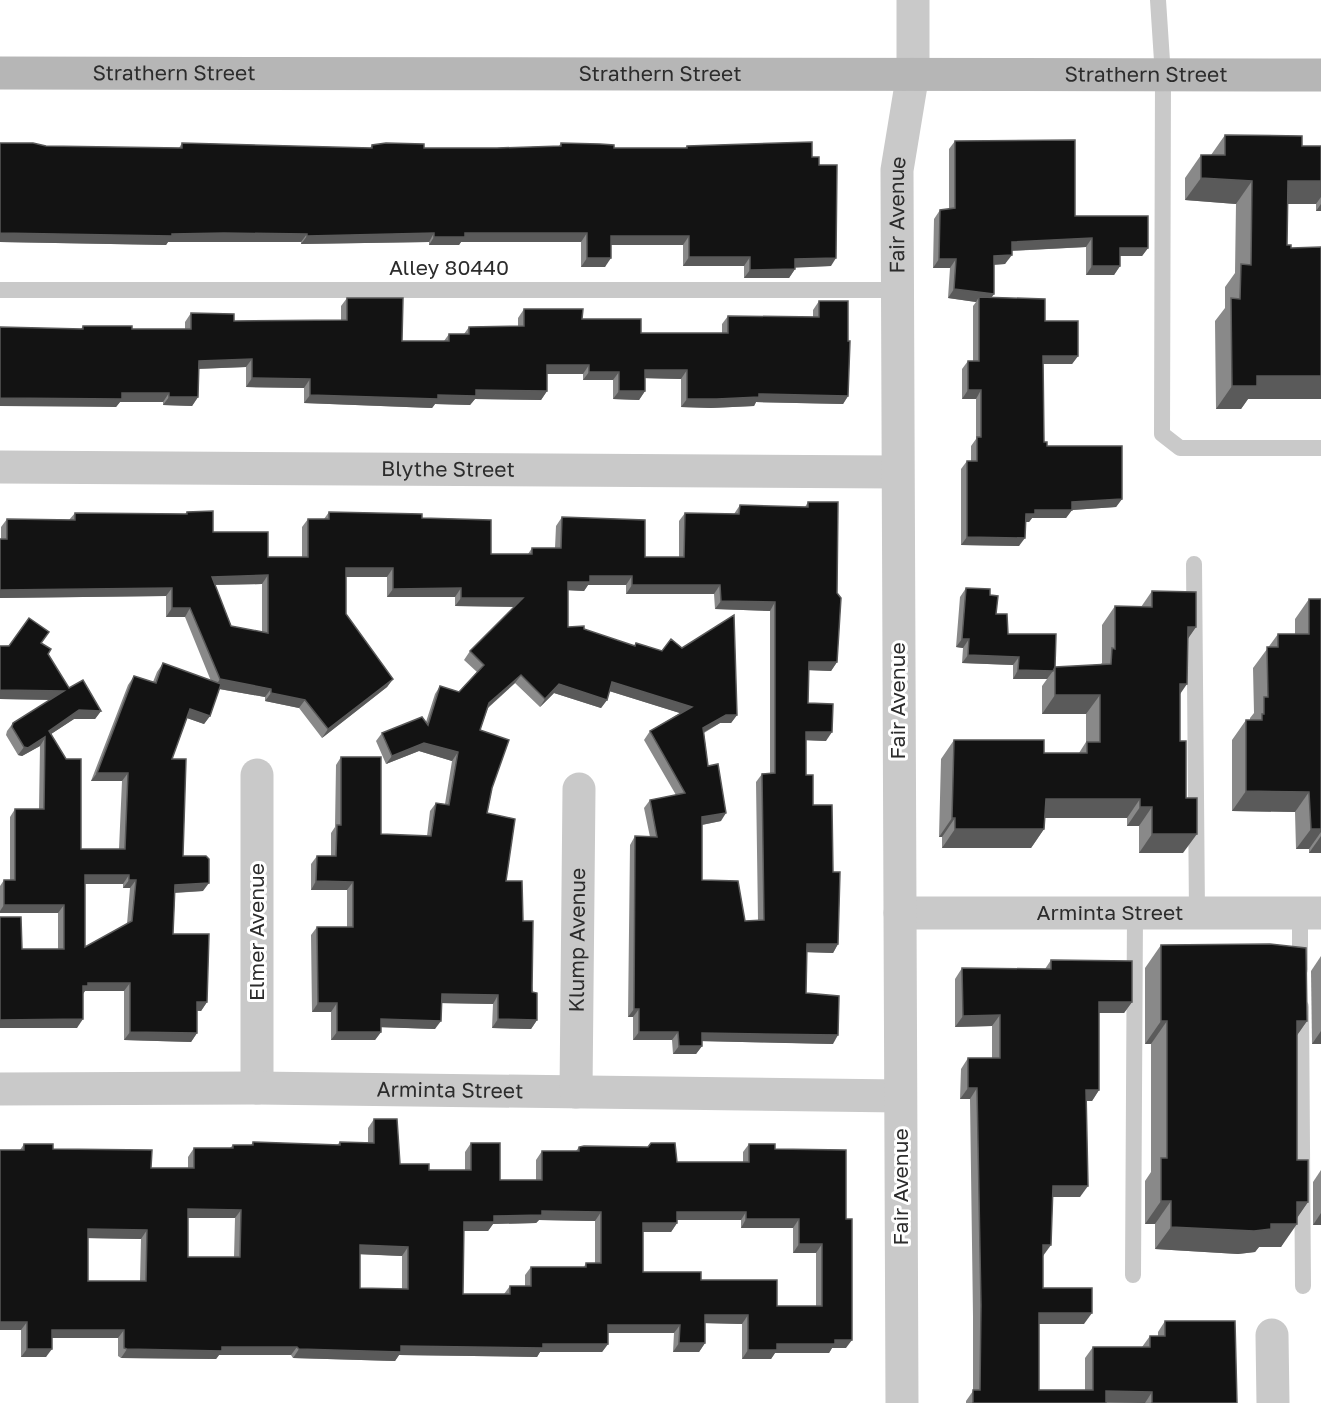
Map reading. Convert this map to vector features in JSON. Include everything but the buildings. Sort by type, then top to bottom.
[{"type":"main road","name":"Strathern Street","points":[[0,73],[1321,75]]},
{"type":"street","name":"Fair Avenue","points":[[902,1403],[897,170],[913,73],[913,0]]},
{"type":"street","name":"Blythe Street","points":[[0,467],[897,472]]},
{"type":"street","name":"Elmer Avenue","points":[[257,775],[257,1088]]},
{"type":"street","name":"Klump Avenue","points":[[576,1092],[579,789]]},
{"type":"street","name":"Arminta Street","points":[[900,913],[1310,913]]},
{"type":"street","name":"Arminta Street","points":[[0,1089],[257,1088],[900,1096]]},
{"type":"street","points":[[1272,1335],[1273,1403]]},
{"type":"lane","points":[[1158,0],[1162,76],[1162,434],[1180,448],[1321,448]]},
{"type":"lane","name":"Alley 80440","points":[[0,291],[897,291]]},
{"type":"lane","points":[[1194,564],[1197,913]]},
{"type":"lane","points":[[1133,1275],[1135,913]]},
{"type":"lane","points":[[1303,1286],[1310,913]]}]
